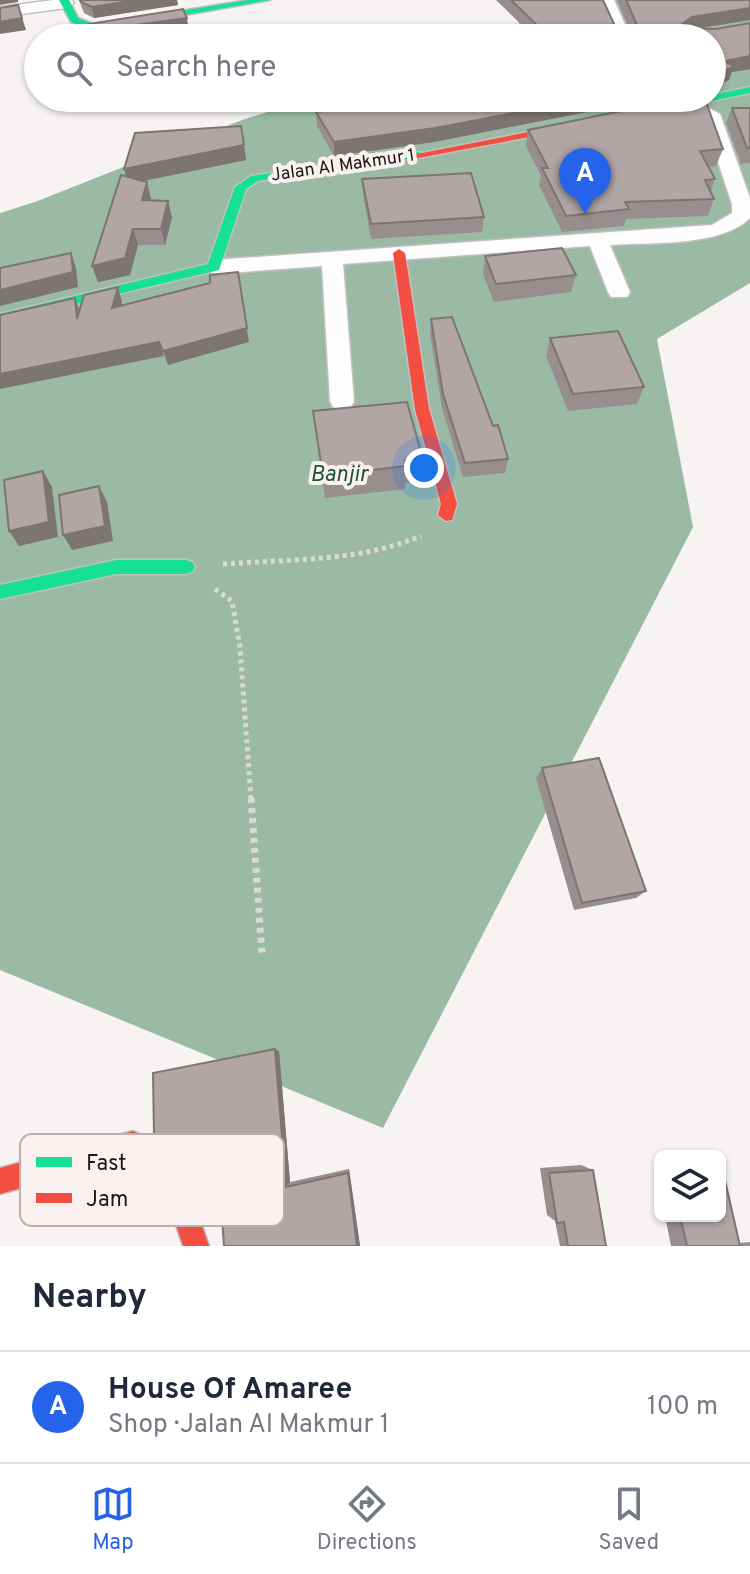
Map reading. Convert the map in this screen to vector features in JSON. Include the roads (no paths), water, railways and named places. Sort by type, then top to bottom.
[{"type":"street","points":[[118,24],[265,0]]},
{"type":"street","points":[[606,0],[617,24]]},
{"type":"street","points":[[0,12],[65,2],[72,21],[76,24]]},
{"type":"street","points":[[726,94],[750,90]]},
{"type":"street","points":[[630,115],[641,112]]},
{"type":"street","points":[[707,112],[737,116]]},
{"type":"street","points":[[0,318],[214,267],[715,231],[731,225],[742,215],[742,204],[711,114]]},
{"type":"street","name":"Jalan Al Makmur 1","points":[[214,267],[241,187],[255,178],[450,151],[600,121]]},
{"type":"street","points":[[598,240],[619,292]]},
{"type":"street","points":[[399,253],[422,409],[449,504],[446,515]]},
{"type":"street","points":[[332,259],[342,401]]},
{"type":"street","points":[[0,592],[85,572],[158,563],[186,567]]},
{"type":"street","points":[[0,1181],[20,1175]]},
{"type":"street","points":[[190,1226],[196,1246]]},
{"type":"water","name":"Banjir","points":[[509,0],[750,0],[750,283],[657,339],[693,527],[383,1128],[0,970],[0,213],[267,112],[726,112],[726,24],[519,24]]},
{"type":"place","name":"House Of Amaree","points":[[585,214]]}]
